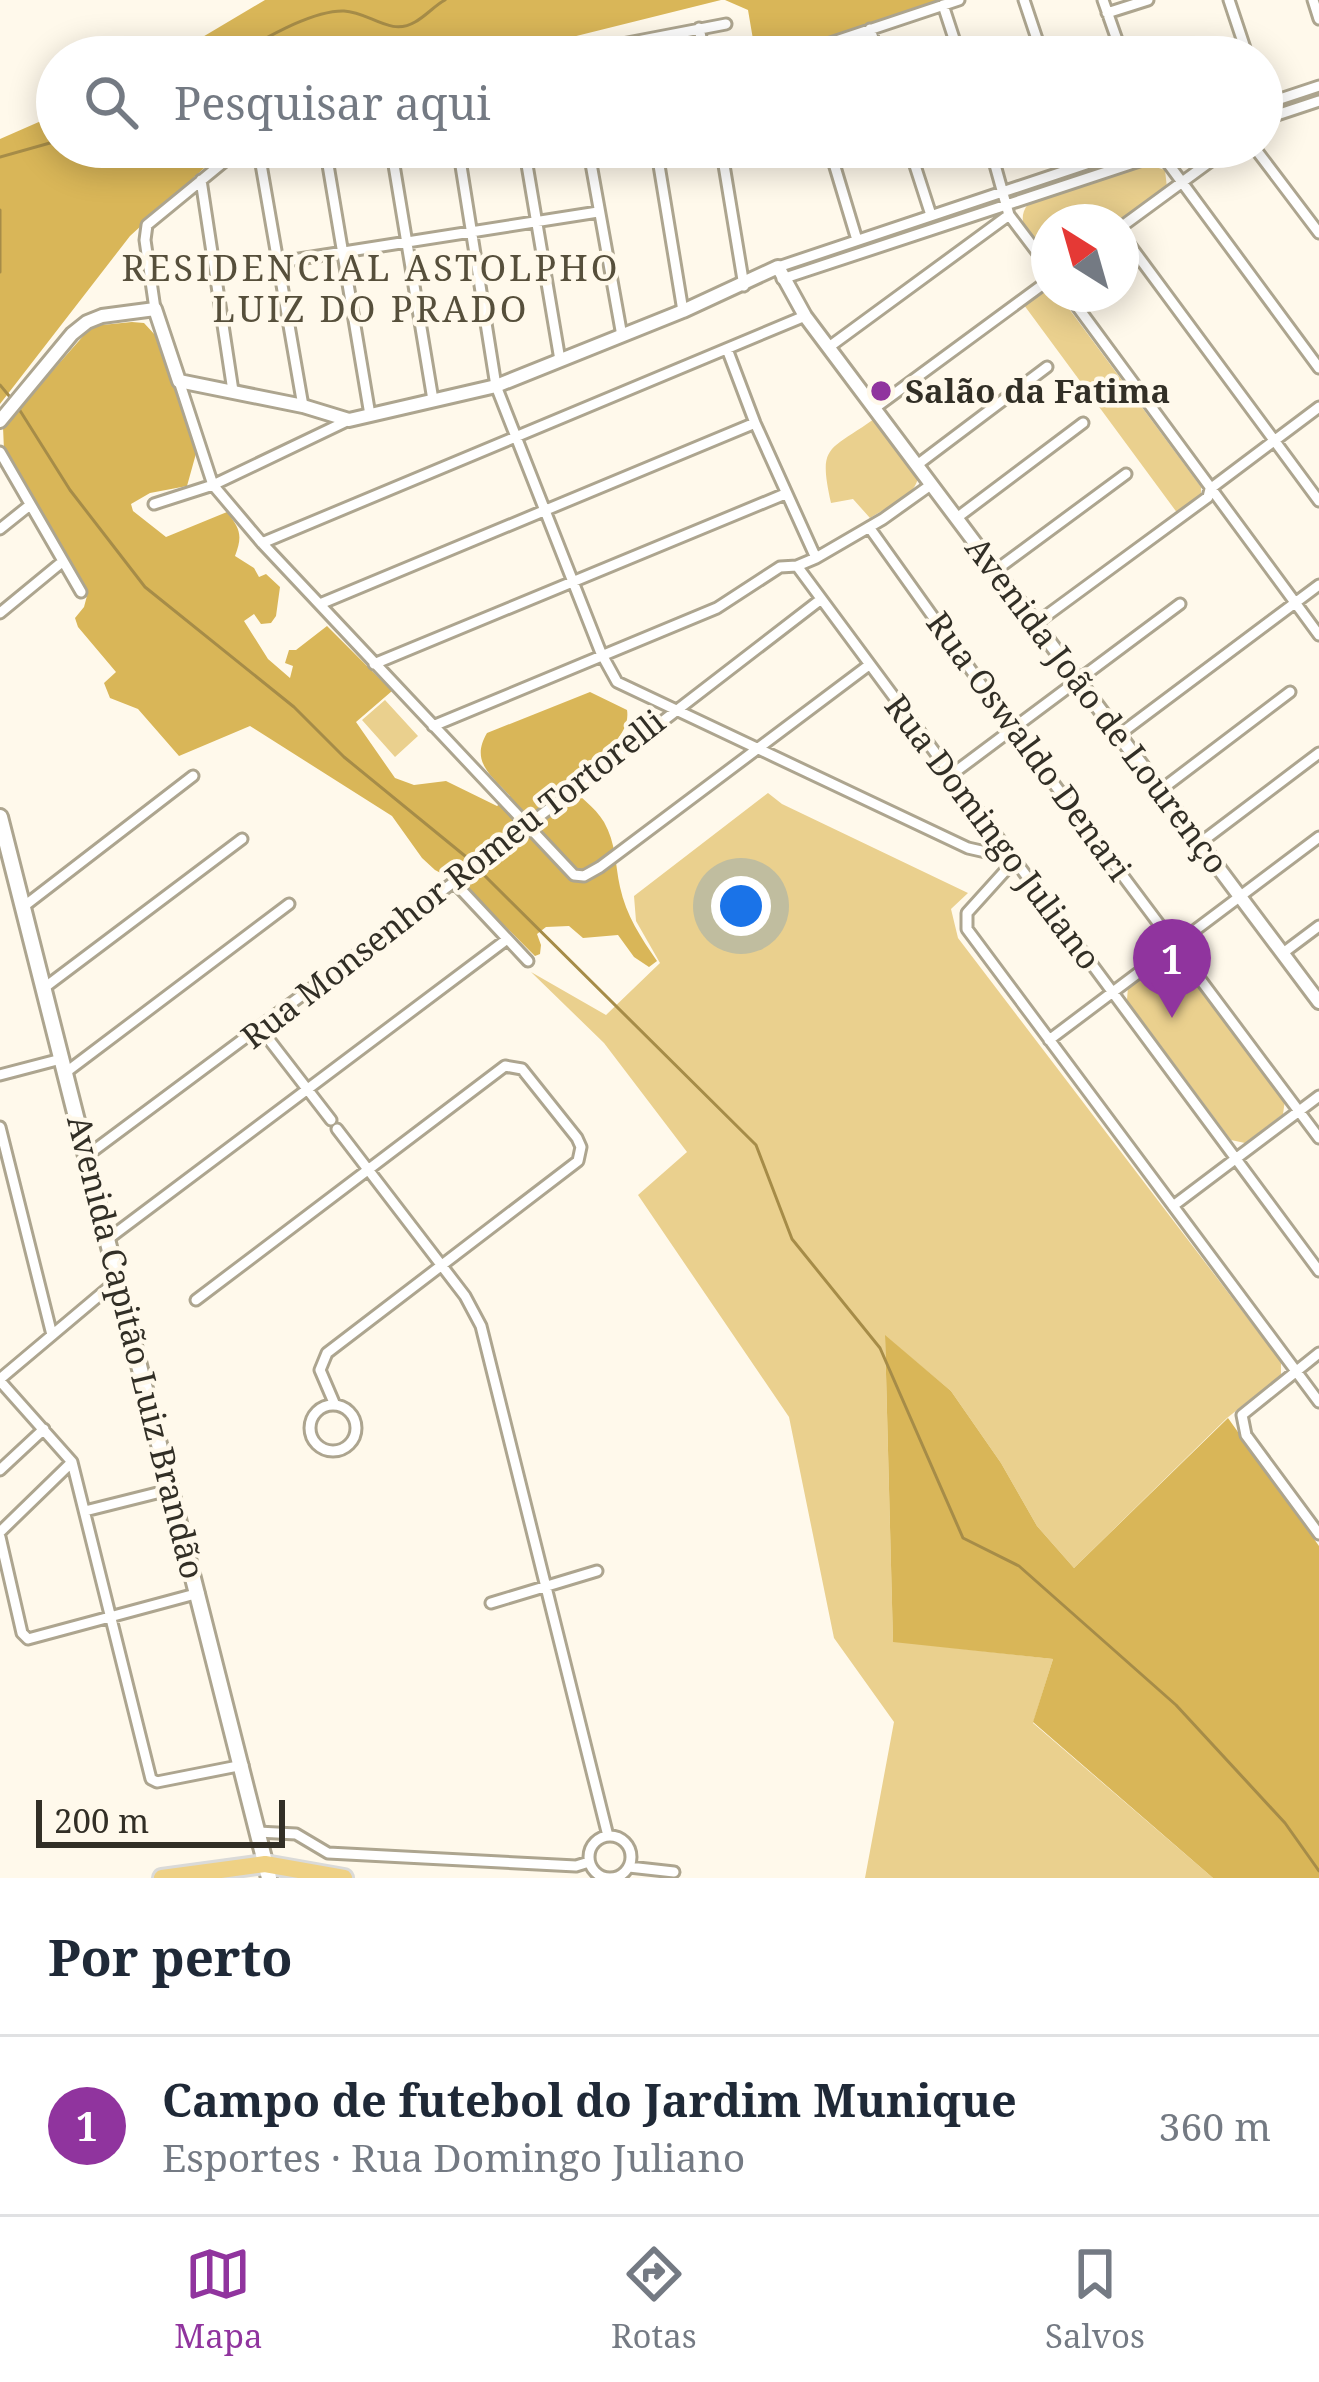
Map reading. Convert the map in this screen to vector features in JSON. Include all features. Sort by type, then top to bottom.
[{"type":"highway","points":[[162,1878],[267,1871],[344,1878]]},
{"type":"main road","name":"Avenida Capitão Luiz Brandão","points":[[0,817],[267,1871]]},
{"type":"street","points":[[851,36],[959,0]]},
{"type":"street","points":[[1024,0],[1036,36]]},
{"type":"street","points":[[1103,0],[1115,36]]},
{"type":"street","points":[[1107,13],[1148,0]]},
{"type":"street","points":[[1229,0],[1241,36]]},
{"type":"street","points":[[1313,0],[1319,19]]},
{"type":"street","points":[[943,5],[953,36]]},
{"type":"street","points":[[658,36],[726,24]]},
{"type":"street","points":[[699,28],[701,36]]},
{"type":"street","points":[[870,29],[872,36]]},
{"type":"street","points":[[1283,97],[1319,86]]},
{"type":"street","points":[[1283,113],[1319,100]]},
{"type":"street","points":[[216,168],[147,225],[145,240],[154,309],[213,485],[262,544],[574,875],[600,868],[869,664]]},
{"type":"street","points":[[262,168],[303,406]]},
{"type":"street","points":[[329,168],[370,416]]},
{"type":"street","points":[[394,168],[433,400]]},
{"type":"street","points":[[462,168],[496,386],[601,653],[624,688],[968,848],[1013,860],[967,913],[965,925],[1319,1402]]},
{"type":"street","points":[[527,168],[560,360]]},
{"type":"street","points":[[591,168],[622,336]]},
{"type":"street","points":[[659,168],[683,311]]},
{"type":"street","points":[[724,168],[743,286]]},
{"type":"street","points":[[835,168],[857,240]]},
{"type":"street","points":[[915,168],[931,215]]},
{"type":"street","points":[[997,168],[1008,210],[1031,243]]},
{"type":"street","points":[[154,504],[213,485],[349,420],[496,386],[857,240],[1073,168]]},
{"type":"street","points":[[780,273],[1008,210],[1115,168]]},
{"type":"street","points":[[1171,168],[1319,368]]},
{"type":"street","points":[[1139,216],[1201,168]]},
{"type":"street","points":[[1270,168],[1319,233]]},
{"type":"street","points":[[201,180],[233,391]]},
{"type":"street","points":[[829,347],[1008,210]]},
{"type":"street","points":[[280,262],[598,212]]},
{"type":"street","points":[[1139,255],[1319,501]]},
{"type":"street","name":"Avenida João de Lourenço","points":[[780,273],[805,316],[1319,1002]]},
{"type":"street","points":[[875,408],[1031,293]]},
{"type":"street","points":[[0,421],[87,322],[154,309]]},
{"type":"street","points":[[1081,312],[1319,634]]},
{"type":"street","points":[[262,544],[805,316]]},
{"type":"street","points":[[728,349],[755,423],[816,558]]},
{"type":"street","points":[[917,465],[1048,367]]},
{"type":"street","points":[[179,381],[349,420]]},
{"type":"street","points":[[1036,624],[1208,497],[1210,489],[1319,407]]},
{"type":"street","points":[[320,604],[755,423]]},
{"type":"street","points":[[958,517],[1083,423]]},
{"type":"street","points":[[0,452],[81,592]]},
{"type":"street","points":[[996,570],[1126,474]]},
{"type":"street","points":[[433,725],[717,608],[780,567],[816,558],[932,484]]},
{"type":"street","points":[[374,664],[785,494]]},
{"type":"street","points":[[0,529],[30,505]]},
{"type":"street","name":"Rua Oswaldo Denari","points":[[868,527],[1319,1138]]},
{"type":"street","points":[[0,614],[62,562]]},
{"type":"street","name":"Rua Domingo Juliano","points":[[797,566],[1319,1271]]},
{"type":"street","points":[[1120,734],[1319,585]]},
{"type":"street","name":"Rua Monsenhor Romeu Tortorelli","points":[[86,1156],[820,600]]},
{"type":"street","points":[[951,775],[1180,604]]},
{"type":"street","points":[[1162,789],[1290,692]]},
{"type":"street","points":[[1200,843],[1319,753]]},
{"type":"street","points":[[23,907],[193,776]]},
{"type":"street","points":[[1048,1040],[1319,837]]},
{"type":"street","points":[[44,988],[242,839]]},
{"type":"street","points":[[454,881],[528,962]]},
{"type":"street","points":[[0,1075],[63,1066],[289,904]]},
{"type":"street","points":[[1282,953],[1319,926]]},
{"type":"street","points":[[108,1240],[506,940]]},
{"type":"street","points":[[260,1028],[442,1265],[471,1305],[485,1337],[608,1836]]},
{"type":"street","points":[[196,1300],[508,1065],[522,1069],[578,1138],[581,1152],[575,1164],[324,1356],[321,1375],[335,1405],[350,1412],[356,1427],[350,1443],[330,1450],[316,1443],[310,1423],[320,1409],[335,1405]]},
{"type":"street","points":[[1173,1206],[1319,1096]]},
{"type":"street","points":[[0,1127],[52,1334]]},
{"type":"street","points":[[120,1278],[0,1380],[72,1462],[149,1776],[157,1782],[243,1766]]},
{"type":"street","points":[[1319,1354],[1242,1415],[1241,1426],[1319,1534]]},
{"type":"street","points":[[0,1470],[44,1429]]},
{"type":"street","points":[[72,1462],[0,1534],[25,1637],[199,1593]]},
{"type":"street","points":[[85,1511],[173,1490]]},
{"type":"street","points":[[491,1603],[597,1571]]},
{"type":"street","points":[[258,1832],[296,1834],[328,1853],[576,1866],[589,1862]]},
{"type":"street","points":[[608,1836],[618,1837],[629,1847],[628,1867],[617,1877],[607,1878],[589,1862],[591,1847],[608,1836]]},
{"type":"street","points":[[628,1867],[674,1872]]},
{"type":"shaded area","points":[[265,0],[721,0],[576,36],[204,36]]},
{"type":"shaded area","points":[[725,0],[946,0],[840,36],[752,36],[748,10]]},
{"type":"shaded area","points":[[36,123],[36,168],[204,168],[130,236],[0,404],[0,139]]},
{"type":"shaded area","points":[[1134,168],[1165,170],[1167,188],[1139,209],[1139,204],[1031,204],[1031,240],[1024,227],[1028,204]]},
{"type":"shaded area","points":[[1031,300],[1031,312],[1071,312],[1201,487],[1201,496],[1178,514],[1024,305]]},
{"type":"shaded area","points":[[144,323],[156,336],[197,450],[187,486],[150,493],[131,504],[133,511],[166,537],[227,512],[239,532],[235,556],[259,577],[266,574],[280,587],[271,623],[261,624],[254,614],[244,621],[268,659],[290,678],[293,666],[285,663],[289,650],[296,650],[327,626],[392,691],[356,722],[395,778],[414,785],[446,781],[497,806],[510,796],[482,760],[487,733],[590,692],[627,710],[627,721],[615,742],[564,782],[604,822],[626,907],[657,961],[649,967],[634,957],[618,935],[583,938],[569,926],[546,927],[537,934],[541,945],[535,956],[465,886],[422,858],[392,816],[250,726],[179,756],[138,709],[110,698],[104,683],[116,672],[75,618],[88,592],[4,450],[3,427],[92,326]]},
{"type":"shaded area","points":[[874,419],[918,476],[907,495],[870,518],[853,499],[831,503],[826,470],[830,451]]},
{"type":"shaded area","points":[[385,700],[418,736],[395,757],[362,720]]},
{"type":"shaded area","points":[[768,793],[968,893],[951,909],[958,938],[1281,1362],[1281,1375],[1227,1418],[1074,1568],[1037,1526],[951,1391],[885,1336],[893,1641],[1053,1659],[1033,1723],[1213,1878],[865,1878],[894,1722],[834,1638],[789,1417],[638,1195],[687,1152],[604,1043],[531,972],[606,1015],[660,963],[636,921],[634,896]]},
{"type":"shaded area","points":[[1174,957],[1181,960],[1285,1100],[1283,1114],[1245,1143],[1231,1140],[1127,1000],[1128,986]]},
{"type":"shaded area","points":[[885,1335],[951,1391],[1037,1526],[1074,1568],[1228,1418],[1319,1546],[1319,1878],[1213,1878],[1033,1722],[1053,1659],[893,1642]]},
{"type":"waterway","points":[[271,36],[317,16],[344,11],[406,26],[445,0]]},
{"type":"waterway","points":[[0,157],[36,147]]},
{"type":"waterway","points":[[0,210],[0,272]]},
{"type":"waterway","points":[[0,385],[10,397]]},
{"type":"waterway","points":[[19,409],[70,490],[145,587],[294,707],[344,757],[470,860]]},
{"type":"waterway","points":[[479,870],[756,1145],[792,1239],[880,1348],[963,1538],[1019,1566],[1176,1705],[1285,1823],[1319,1871]]},
{"type":"place","name":"Salão da Fatima","points":[[881,391]]},
{"type":"place","name":"Campo de futebol do Jardim Munique","points":[[1172,1018]]},
{"type":"district","name":"RESIDENCIAL ASTOLPHO LUIZ DO PRADO","points":[[371,288]]}]
